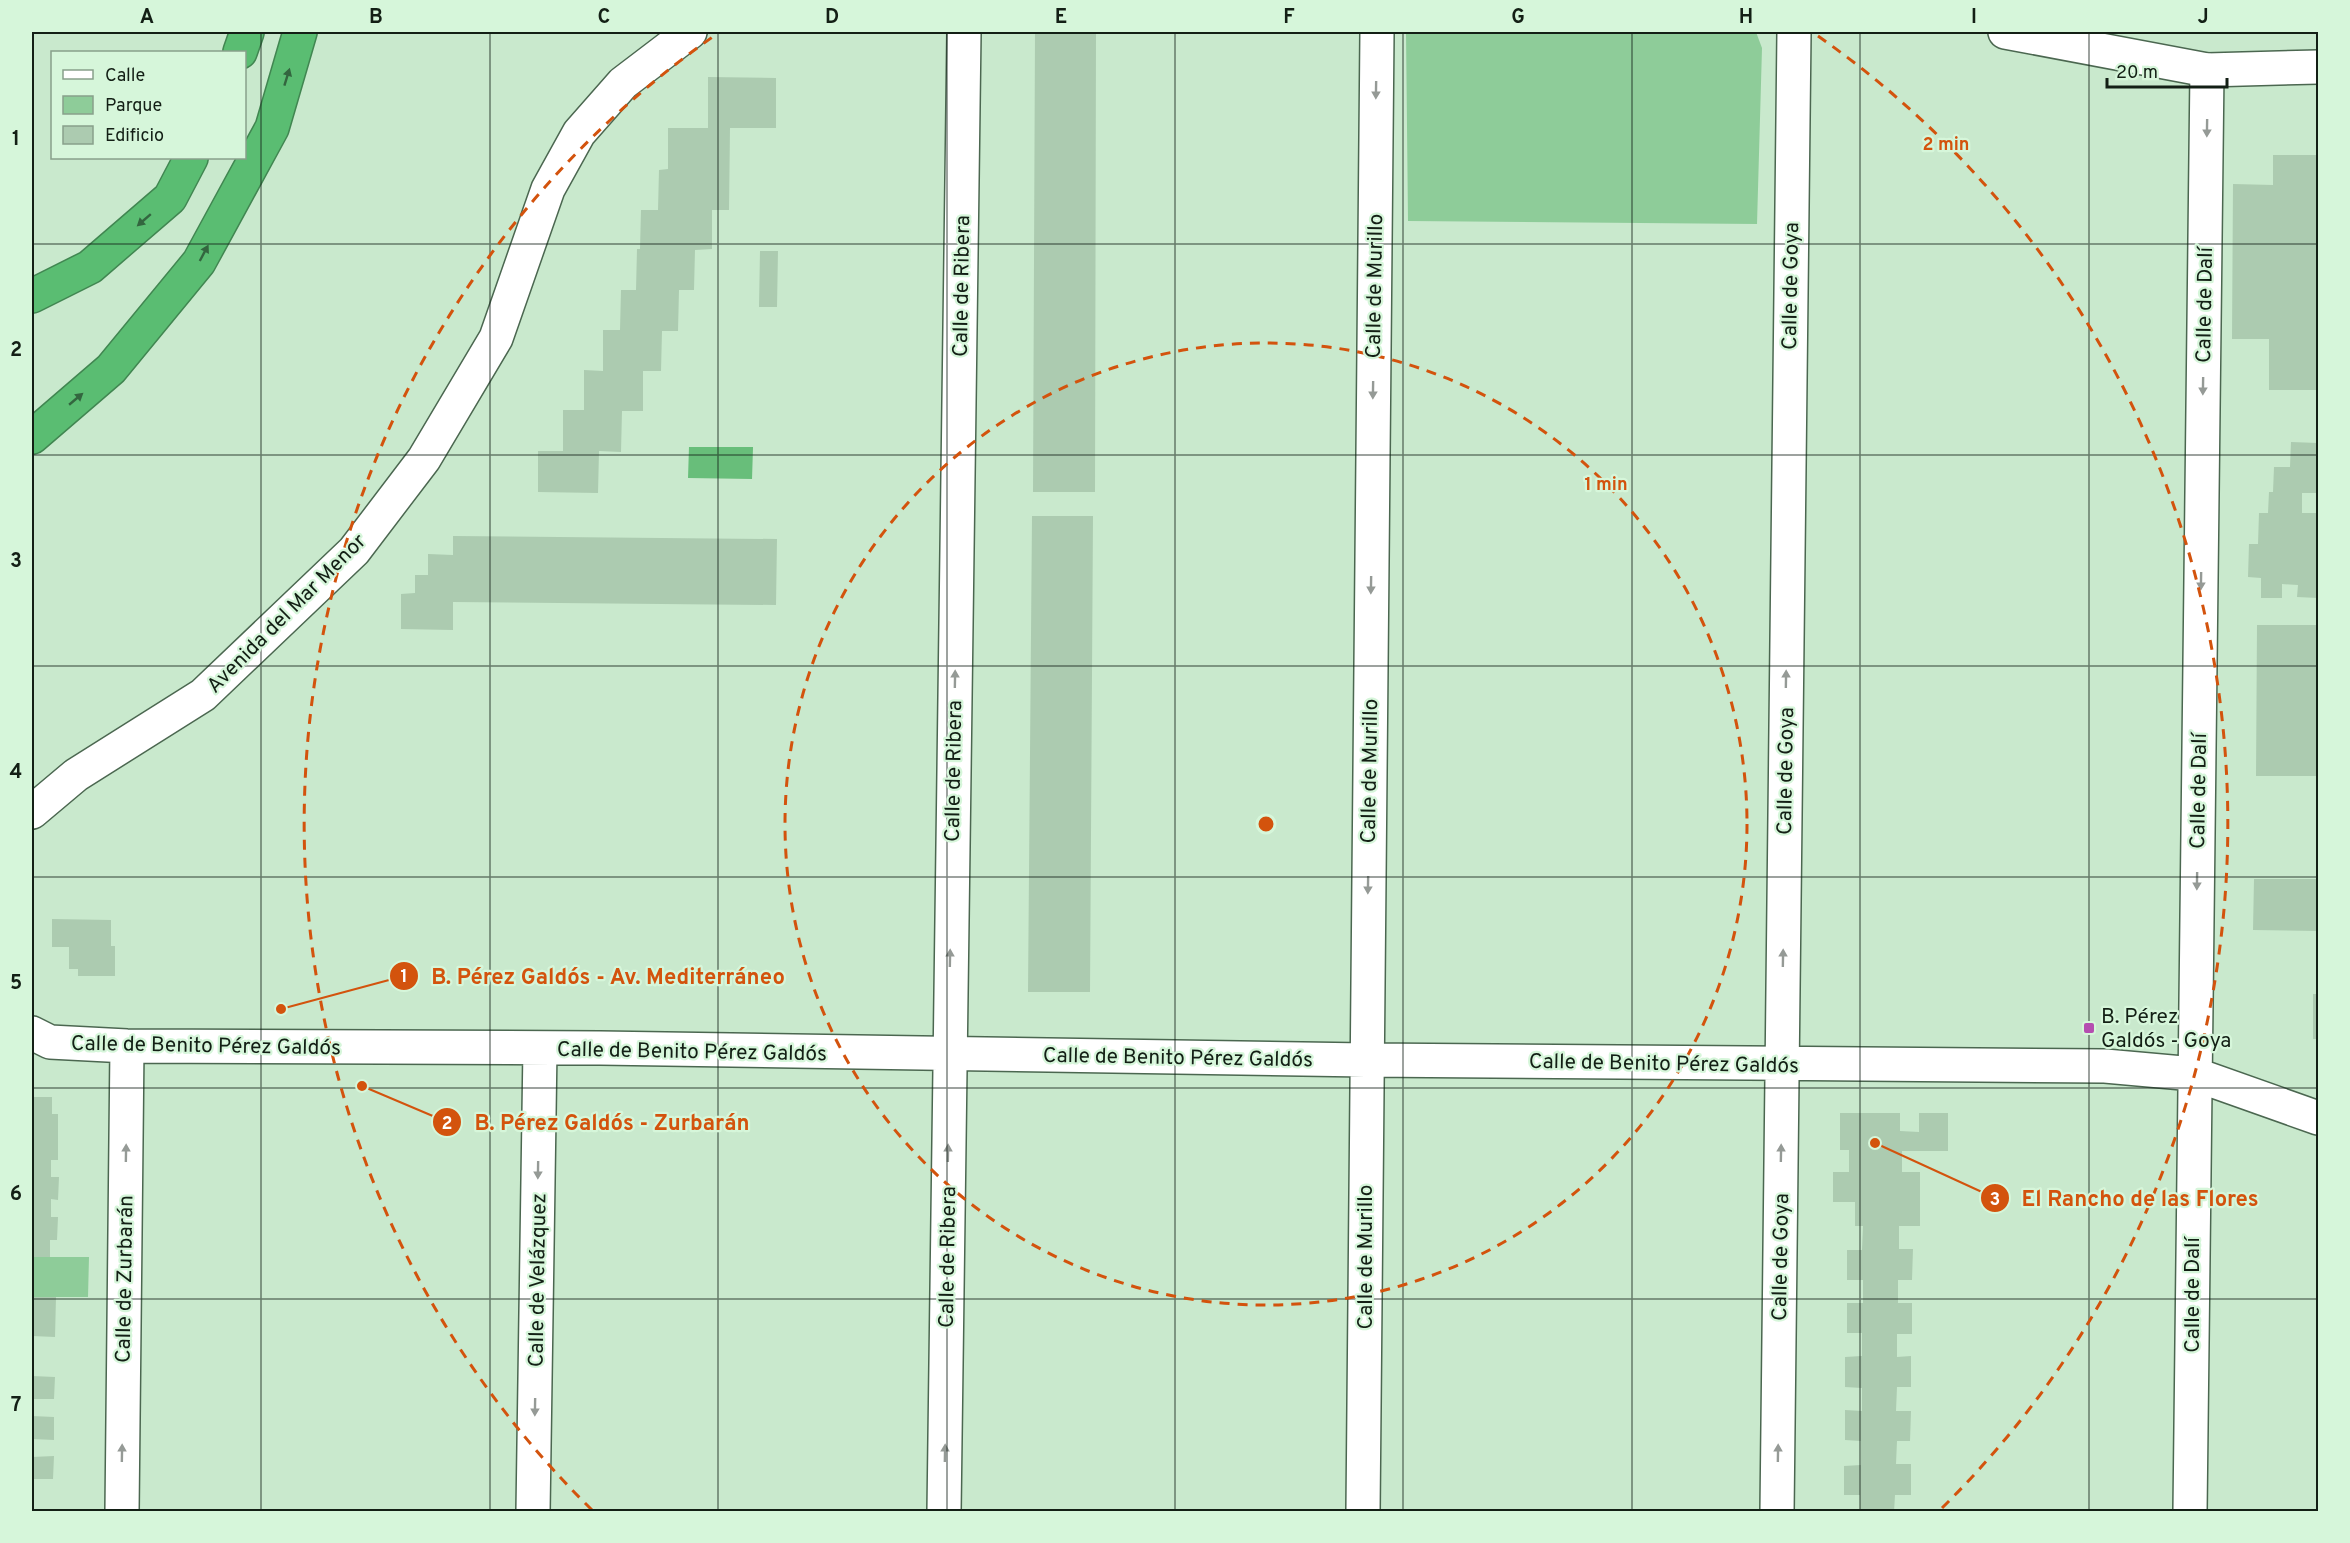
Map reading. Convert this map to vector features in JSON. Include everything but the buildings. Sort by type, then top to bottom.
[{"type":"highway","points":[[240,51],[247,32]]},
{"type":"highway","points":[[32,436],[111,369],[200,262],[272,128],[300,32]]},
{"type":"highway","points":[[32,296],[90,267],[170,198],[190,159]]},
{"type":"street","name":"Avenida del Mar Menor","points":[[32,812],[76,775],[202,696],[354,551],[424,459],[496,338],[548,189],[579,133],[623,83],[690,32]]},
{"type":"street","name":"Calle de Ribera","points":[[944,1512],[964,32]]},
{"type":"street","name":"Calle de Murillo","points":[[1363,1512],[1377,32]]},
{"type":"street","name":"Calle de Goya","points":[[1777,1512],[1794,32]]},
{"type":"street","points":[[2005,32],[2207,70],[2319,67]]},
{"type":"street","name":"Calle de Dalí","points":[[2190,1512],[2207,70]]},
{"type":"street","name":"Calle de Benito Pérez Galdós","points":[[32,1033],[50,1042],[127,1046],[540,1048],[1782,1065],[2105,1066],[2194,1074],[2319,1118]]},
{"type":"street","name":"Calle de Zurbarán","points":[[122,1512],[127,1046]]},
{"type":"street","name":"Calle de Velázquez","points":[[533,1512],[540,1048]]},
{"type":"green space","points":[[1406,32],[1756,32],[1762,48],[1757,224],[1408,221]]},
{"type":"green space","points":[[32,1257],[89,1257],[88,1297],[32,1297]]},
{"type":"shaded area","points":[[689,447],[753,447],[752,479],[688,478]]},
{"type":"place","name":"B. Pérez Galdós - Av. Mediterráneo","points":[[281,1009]]},
{"type":"place","name":"B. Pérez Galdós - Goya","points":[[2089,1028]]},
{"type":"place","name":"B. Pérez Galdós - Zurbarán","points":[[362,1086]]},
{"type":"place","name":"El Rancho de las Flores","points":[[1875,1143]]}]
